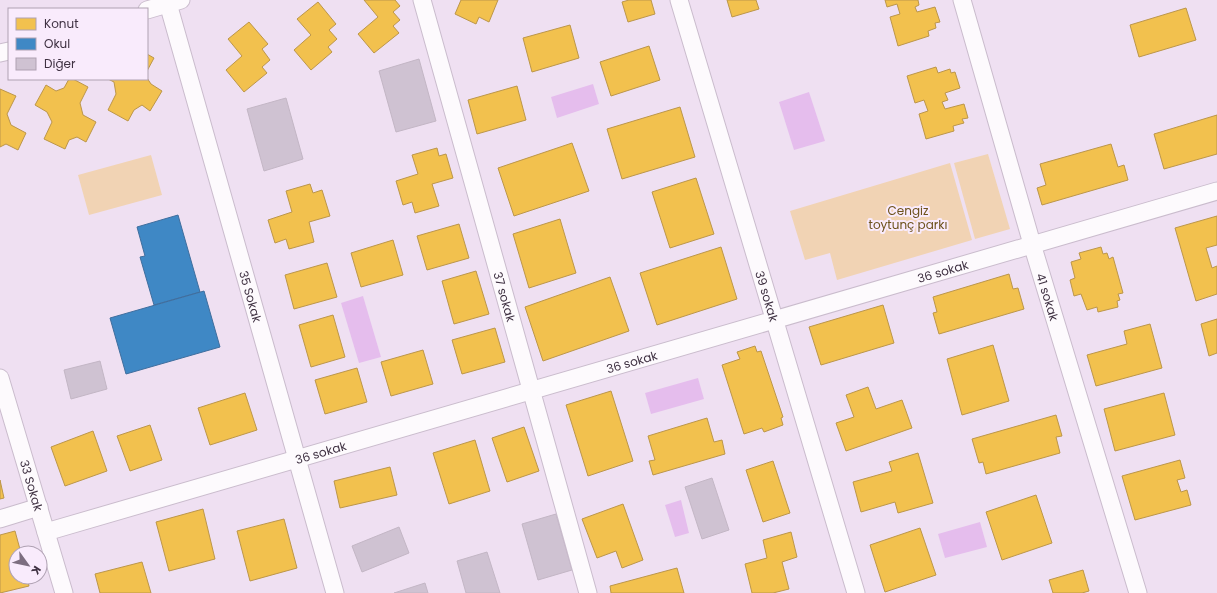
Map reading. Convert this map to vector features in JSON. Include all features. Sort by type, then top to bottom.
[{"type":"street","name":"37 sokak","points":[[422,0],[588,593]]},
{"type":"street","name":"39 sokak","points":[[679,0],[856,593]]},
{"type":"street","name":"41 sokak","points":[[962,0],[1032,244],[1138,593]]},
{"type":"street","points":[[148,10],[172,1]]},
{"type":"street","name":"35 Sokak","points":[[172,1],[335,593]]},
{"type":"street","name":"36 sokak","points":[[46,532],[1217,191]]},
{"type":"street","name":"33 Sokak","points":[[0,378],[64,593]]},
{"type":"street","points":[[0,519],[38,507]]},
{"type":"green space","points":[[988,154],[1010,229],[975,239],[954,163]]},
{"type":"green space","points":[[151,155],[162,195],[89,215],[78,175]]},
{"type":"green space","name":"Cengiz toytunç parkı","points":[[950,163],[972,240],[837,280],[830,253],[805,260],[790,211]]},
{"type":"shaded area","points":[[593,84],[599,104],[557,118],[551,97]]},
{"type":"shaded area","points":[[809,92],[825,141],[794,150],[779,102]]},
{"type":"shaded area","points":[[363,296],[381,357],[359,363],[341,303]]},
{"type":"shaded area","points":[[698,378],[704,399],[651,414],[645,393]]},
{"type":"shaded area","points":[[681,500],[689,533],[675,537],[665,505]]},
{"type":"shaded area","points":[[980,522],[987,547],[945,558],[938,534]]},
{"type":"building: Konut","points":[[364,0],[395,0],[400,6],[393,12],[400,20],[393,26],[399,33],[374,53],[358,34],[378,17]]},
{"type":"building: Konut","points":[[461,0],[498,0],[489,22],[479,17],[476,24],[455,14]]},
{"type":"building: Konut","points":[[629,0],[651,0],[655,14],[628,22],[622,2]]},
{"type":"building: Konut","points":[[727,0],[756,0],[759,9],[732,17]]},
{"type":"building: Konut","points":[[885,0],[918,0],[919,5],[915,7],[917,12],[935,7],[940,22],[935,23],[936,28],[928,31],[929,36],[898,46],[890,17],[900,14],[897,4],[887,7]]},
{"type":"building: Konut","points":[[318,2],[336,24],[329,30],[337,39],[328,47],[332,52],[311,70],[294,50],[311,35],[297,19]]},
{"type":"building: Konut","points":[[1186,8],[1196,40],[1139,57],[1130,25]]},
{"type":"building: Konut","points":[[249,22],[268,44],[262,49],[270,60],[262,67],[267,73],[244,92],[226,70],[242,56],[228,39]]},
{"type":"building: Konut","points":[[570,25],[579,58],[532,72],[523,38]]},
{"type":"building: Konut","points":[[649,46],[660,80],[611,96],[600,62]]},
{"type":"building: Konut","points":[[148,55],[154,58],[148,69]]},
{"type":"building: Konut","points":[[936,67],[938,73],[950,69],[951,73],[955,72],[960,88],[945,93],[948,100],[942,102],[945,109],[964,104],[968,118],[962,119],[964,123],[953,126],[954,131],[926,139],[919,114],[928,111],[924,100],[915,103],[907,76]]},
{"type":"building: Konut","points":[[68,80],[75,80],[88,87],[80,103],[83,115],[96,122],[86,142],[77,137],[69,140],[65,149],[44,139],[52,122],[47,112],[35,105],[46,85],[56,91],[64,88]]},
{"type":"building: Konut","points":[[110,80],[148,80],[151,84],[162,91],[150,111],[142,105],[134,110],[128,121],[108,110],[116,94],[114,82]]},
{"type":"building: Konut","points":[[517,86],[526,120],[477,134],[468,100]]},
{"type":"building: Konut","points":[[0,89],[16,96],[7,114],[11,125],[26,133],[18,150],[6,144],[0,147]]},
{"type":"building: Konut","points":[[680,107],[695,157],[622,179],[607,129]]},
{"type":"building: Konut","points":[[1217,115],[1217,154],[1164,169],[1154,134]]},
{"type":"building: Konut","points":[[572,143],[589,191],[514,216],[498,168]]},
{"type":"building: Konut","points":[[1111,144],[1118,167],[1124,165],[1128,180],[1042,205],[1037,188],[1046,185],[1040,164]]},
{"type":"building: Konut","points":[[437,148],[439,156],[446,154],[453,178],[432,184],[439,206],[415,213],[412,202],[403,205],[396,181],[418,174],[412,155]]},
{"type":"building: Konut","points":[[696,178],[714,234],[670,248],[652,192]]},
{"type":"building: Konut","points":[[310,184],[313,193],[322,190],[330,216],[309,222],[314,242],[289,249],[286,239],[275,243],[268,220],[292,212],[286,191]]},
{"type":"building: Konut","points":[[1217,216],[1217,245],[1206,248],[1212,268],[1217,266],[1217,294],[1196,301],[1175,228]]},
{"type":"building: Konut","points":[[560,219],[576,273],[529,288],[513,234]]},
{"type":"building: Konut","points":[[459,224],[469,258],[427,270],[417,236]]},
{"type":"building: Konut","points":[[393,240],[403,275],[361,287],[351,253]]},
{"type":"building: Konut","points":[[721,247],[737,299],[657,325],[640,273]]},
{"type":"building: Konut","points":[[1101,247],[1103,254],[1107,253],[1109,259],[1113,257],[1123,293],[1118,294],[1120,300],[1117,301],[1118,307],[1098,312],[1097,307],[1087,310],[1081,294],[1074,296],[1070,280],[1075,278],[1071,262],[1081,259],[1079,253]]},
{"type":"building: Konut","points":[[327,263],[337,297],[294,309],[285,275]]},
{"type":"building: Konut","points":[[476,271],[489,314],[454,324],[442,281]]},
{"type":"building: Konut","points":[[1009,274],[1013,289],[1018,288],[1024,309],[939,334],[933,313],[937,312],[933,297]]},
{"type":"building: Konut","points":[[610,277],[629,331],[543,361],[525,307]]},
{"type":"building: Konut","points":[[883,305],[894,343],[821,365],[809,327]]},
{"type":"building: Konut","points":[[333,315],[345,357],[311,367],[299,325]]},
{"type":"building: Konut","points":[[1217,319],[1217,353],[1209,356],[1201,324]]},
{"type":"building: Konut","points":[[1150,324],[1162,368],[1096,386],[1087,355],[1127,344],[1124,331]]},
{"type":"building: Konut","points":[[495,328],[505,362],[462,374],[452,340]]},
{"type":"building: Konut","points":[[993,345],[1009,401],[962,415],[947,359]]},
{"type":"building: Konut","points":[[755,346],[757,352],[761,351],[783,417],[781,418],[783,425],[764,432],[762,428],[744,434],[722,365],[740,359],[737,352]]},
{"type":"building: Konut","points":[[423,350],[433,384],[391,396],[381,362]]},
{"type":"building: Konut","points":[[357,368],[367,402],[325,414],[315,380]]},
{"type":"building: Konut","points":[[868,387],[876,409],[902,400],[912,428],[846,451],[836,423],[854,417],[846,395]]},
{"type":"building: Konut","points":[[611,391],[633,461],[588,476],[566,405]]},
{"type":"building: Konut","points":[[245,393],[257,430],[210,445],[198,408]]},
{"type":"building: Konut","points":[[1164,393],[1175,435],[1115,451],[1104,409]]},
{"type":"building: Konut","points":[[1056,415],[1062,436],[1056,437],[1060,453],[986,474],[983,462],[979,463],[972,439]]},
{"type":"building: Konut","points":[[707,418],[714,442],[722,440],[725,454],[653,475],[649,461],[655,460],[648,436]]},
{"type":"building: Konut","points":[[150,425],[162,460],[130,471],[117,436]]},
{"type":"building: Konut","points":[[524,427],[539,471],[507,482],[492,438]]},
{"type":"building: Konut","points":[[93,431],[107,471],[65,486],[51,447]]},
{"type":"building: Konut","points":[[475,440],[490,491],[449,504],[433,453]]},
{"type":"building: Konut","points":[[918,453],[933,503],[898,513],[895,502],[861,512],[853,482],[892,471],[889,462]]},
{"type":"building: Konut","points":[[1180,460],[1185,478],[1177,480],[1181,492],[1187,490],[1191,505],[1135,520],[1122,476]]},
{"type":"building: Konut","points":[[773,461],[790,513],[763,522],[746,470]]},
{"type":"building: Konut","points":[[390,467],[397,495],[340,508],[334,481]]},
{"type":"building: Konut","points":[[0,480],[4,498],[0,499]]},
{"type":"building: Konut","points":[[1036,495],[1052,543],[1002,560],[986,512]]},
{"type":"building: Konut","points":[[623,504],[643,560],[622,568],[616,551],[597,558],[582,519]]},
{"type":"building: Konut","points":[[203,509],[215,559],[169,571],[156,522]]},
{"type":"building: Konut","points":[[284,519],[297,568],[250,581],[237,531]]},
{"type":"building: Konut","points":[[920,528],[936,575],[885,592],[870,545]]},
{"type":"building: Konut","points":[[15,531],[19,545],[8,545],[8,585],[29,586],[0,593],[0,535]]},
{"type":"building: Konut","points":[[791,532],[797,557],[782,562],[789,589],[773,593],[752,593],[745,564],[767,558],[763,540]]},
{"type":"building: Konut","points":[[142,562],[151,593],[100,593],[95,574]]},
{"type":"building: Konut","points":[[677,568],[684,593],[611,593],[610,586]]},
{"type":"building: Konut","points":[[1083,570],[1089,591],[1082,593],[1053,593],[1049,580]]},
{"type":"building: Okul","points":[[178,215],[200,292],[154,305],[140,257],[145,256],[137,227]]},
{"type":"building: Okul","points":[[204,291],[220,347],[126,374],[110,318]]},
{"type":"building: Diğer","points":[[419,59],[436,121],[396,132],[379,71]]},
{"type":"building: Diğer","points":[[286,98],[303,159],[264,171],[247,109]]},
{"type":"building: Diğer","points":[[100,361],[107,389],[71,399],[64,370]]},
{"type":"building: Diğer","points":[[712,478],[729,530],[702,539],[685,487]]},
{"type":"building: Diğer","points":[[556,514],[572,570],[538,580],[522,524]]},
{"type":"building: Diğer","points":[[399,527],[409,553],[362,572],[352,546]]},
{"type":"building: Diğer","points":[[487,552],[500,593],[466,593],[457,561]]},
{"type":"building: Diğer","points":[[425,583],[428,593],[394,593]]}]
